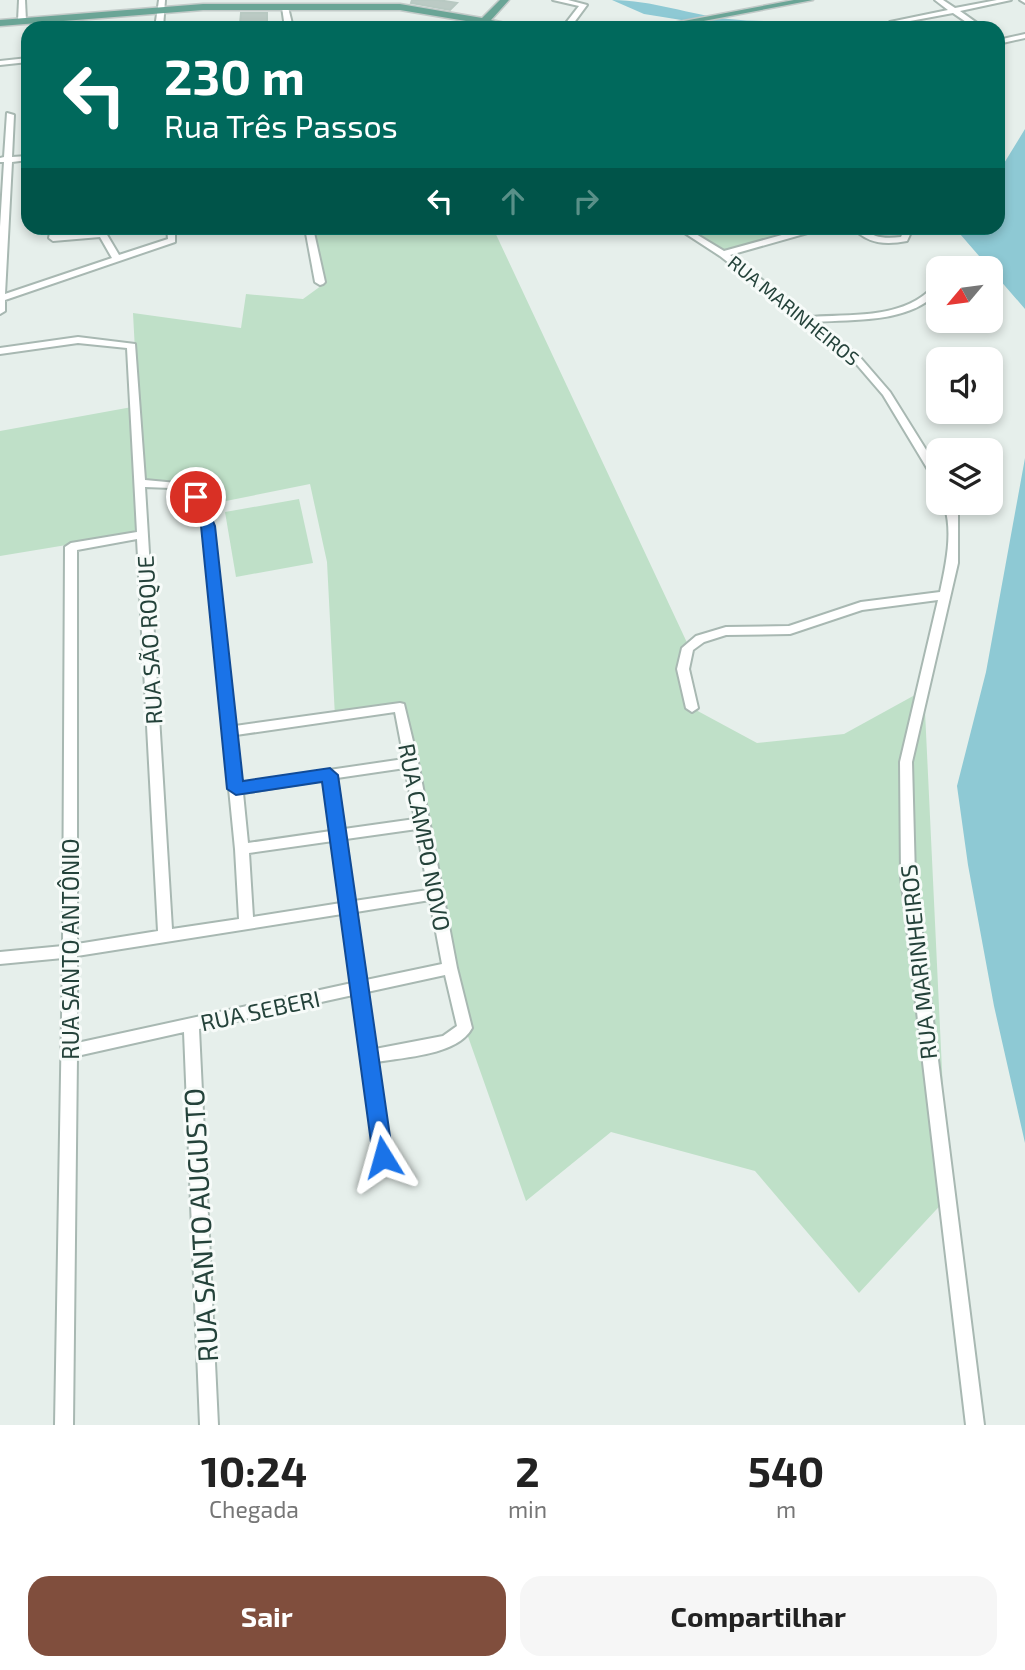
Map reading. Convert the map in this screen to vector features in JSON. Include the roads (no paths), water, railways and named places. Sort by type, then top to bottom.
[{"type":"main road","points":[[400,9],[411,0]]},
{"type":"main road","points":[[485,21],[505,0]]},
{"type":"main road","points":[[693,21],[809,0]]},
{"type":"main road","points":[[36,21],[161,7]]},
{"type":"main road","points":[[22,21],[161,7],[400,9],[478,21]]},
{"type":"main road","points":[[0,25],[21,21]]},
{"type":"main road","points":[[0,25],[21,23]]},
{"type":"street","points":[[22,0],[22,21]]},
{"type":"street","points":[[556,0],[584,5],[571,21]]},
{"type":"street","points":[[938,0],[969,21]]},
{"type":"street","points":[[899,21],[1008,0]]},
{"type":"street","points":[[285,8],[288,21]]},
{"type":"street","points":[[1005,40],[1025,36]]},
{"type":"street","points":[[0,63],[21,61]]},
{"type":"street","points":[[0,310],[4,160],[10,115]]},
{"type":"street","points":[[54,235],[53,238],[74,235]]},
{"type":"street","points":[[103,235],[117,259]]},
{"type":"street","points":[[1,299],[172,240],[172,235]]},
{"type":"street","points":[[310,235],[320,282]]},
{"type":"street","name":"RUA MARINHEIROS","points":[[692,235],[723,254],[855,357],[874,378],[926,459]]},
{"type":"street","points":[[723,254],[790,235]]},
{"type":"street","points":[[868,235],[875,240],[890,242],[904,239],[906,235]]},
{"type":"street","points":[[810,320],[908,309],[926,301]]},
{"type":"street","points":[[0,351],[78,340],[132,346]]},
{"type":"street","name":"RUA SÃO ROQUE","points":[[132,346],[165,935]]},
{"type":"street","points":[[141,483],[173,485],[196,497],[208,526],[242,849],[246,923]]},
{"type":"street","name":"RUA MARINHEIROS","points":[[953,515],[952,564],[906,762],[908,877],[975,1425]]},
{"type":"street","name":"RUA SANTO ANTÔNIO","points":[[64,1425],[70,1051],[71,547],[143,535]]},
{"type":"street","points":[[692,708],[683,669],[688,648],[700,639],[726,631],[790,630],[861,606],[945,595]]},
{"type":"street","name":"RUA CAMPO NOVO","points":[[229,730],[400,707],[435,894],[465,1028],[447,1042],[369,1057]]},
{"type":"street","points":[[236,789],[412,762]]},
{"type":"street","points":[[330,775],[383,1157]]},
{"type":"street","points":[[242,849],[423,823]]},
{"type":"street","points":[[0,958],[70,951],[435,894]]},
{"type":"street","name":"RUA SEBERI","points":[[70,1051],[450,968]]},
{"type":"street","name":"RUA SANTO AUGUSTO","points":[[191,1025],[209,1425]]},
{"type":"water","points":[[612,0],[642,2],[729,19],[770,21],[688,21],[644,14]]},
{"type":"water","points":[[1025,129],[1025,309],[1003,284],[1003,256],[979,256],[961,235],[1005,235],[1005,162]]},
{"type":"water","points":[[1025,458],[1025,1143],[994,1006],[968,865],[957,786],[986,672]]}]
